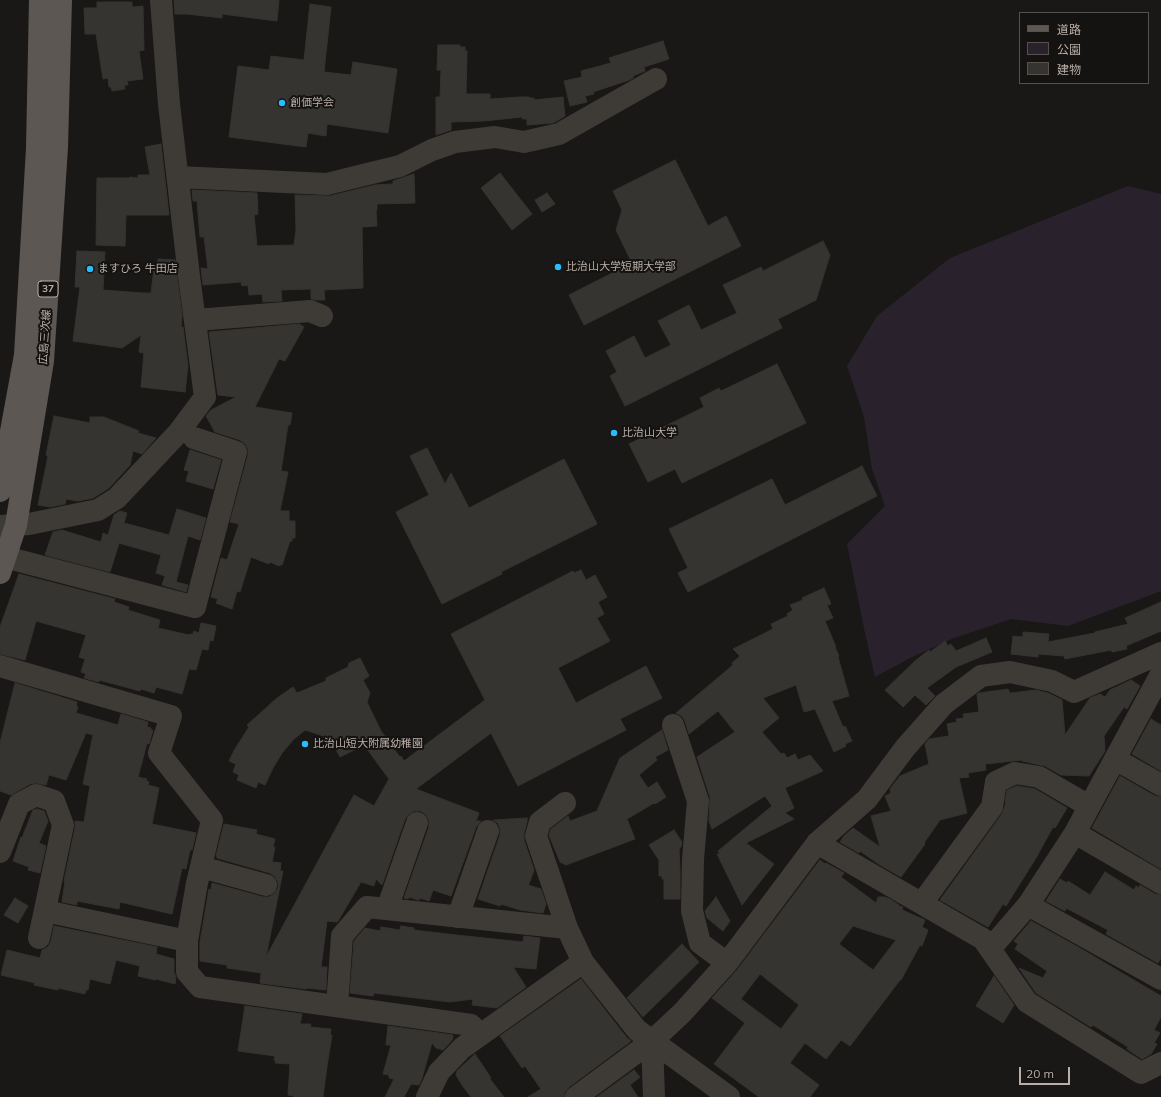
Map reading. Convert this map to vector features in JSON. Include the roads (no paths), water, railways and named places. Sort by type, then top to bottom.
[{"type":"main road","name":"広島三次線","points":[[0,491],[25,355],[37,148],[40,0]]},
{"type":"main road","name":"広島三次線","points":[[3,565],[8,525],[43,361],[57,147],[61,0]]},
{"type":"street","points":[[8,525],[29,524],[98,510],[117,498],[178,432],[205,397],[169,104],[161,0]]},
{"type":"street","points":[[178,177],[327,184],[400,166],[432,150],[455,142],[495,137],[524,142],[559,134],[656,79]]},
{"type":"street","points":[[196,320],[310,311],[322,316]]},
{"type":"street","points":[[3,565],[195,607],[236,452],[194,438]]},
{"type":"street","points":[[576,1097],[652,1041],[682,1013],[727,963],[817,843],[867,799],[905,748],[944,704],[981,676],[1010,672],[1052,681],[1074,692],[1161,653]]},
{"type":"street","points":[[0,666],[170,716],[159,753],[212,820],[197,883],[187,941],[187,972],[200,987],[471,1025],[480,1034]]},
{"type":"street","points":[[990,949],[1028,905],[1075,833],[1159,681]]},
{"type":"street","points":[[673,725],[698,801],[693,858],[692,911],[700,943],[727,963]]},
{"type":"street","points":[[1115,759],[1161,784]]},
{"type":"street","points":[[922,903],[992,807],[996,782],[1014,772],[1039,777],[1089,806]]},
{"type":"street","points":[[0,852],[20,804],[36,795],[54,801],[63,825],[39,938]]},
{"type":"street","points":[[565,804],[540,822],[536,836],[567,928],[583,962],[637,1030],[729,1097]]},
{"type":"street","points":[[387,910],[417,823]]},
{"type":"street","points":[[458,917],[488,830]]},
{"type":"street","points":[[1075,833],[1161,883]]},
{"type":"street","points":[[817,843],[983,939],[1027,1002],[1141,1074],[1161,1063]]},
{"type":"street","points":[[201,867],[266,885]]},
{"type":"street","points":[[1028,905],[1161,980]]},
{"type":"street","points":[[337,1006],[342,936],[367,908],[567,928]]},
{"type":"street","points":[[45,911],[187,941]]},
{"type":"street","points":[[427,1097],[439,1072],[462,1048],[583,962]]},
{"type":"street","points":[[652,1041],[654,1097]]},
{"type":"place","name":"創価学会","points":[[282,103]]},
{"type":"place","name":"比治山大学短期大学部","points":[[558,267]]},
{"type":"place","name":"ますひろ 牛田店","points":[[90,269]]},
{"type":"place","name":"比治山大学","points":[[614,433]]},
{"type":"place","name":"比治山短大附属幼稚園","points":[[305,744]]}]
